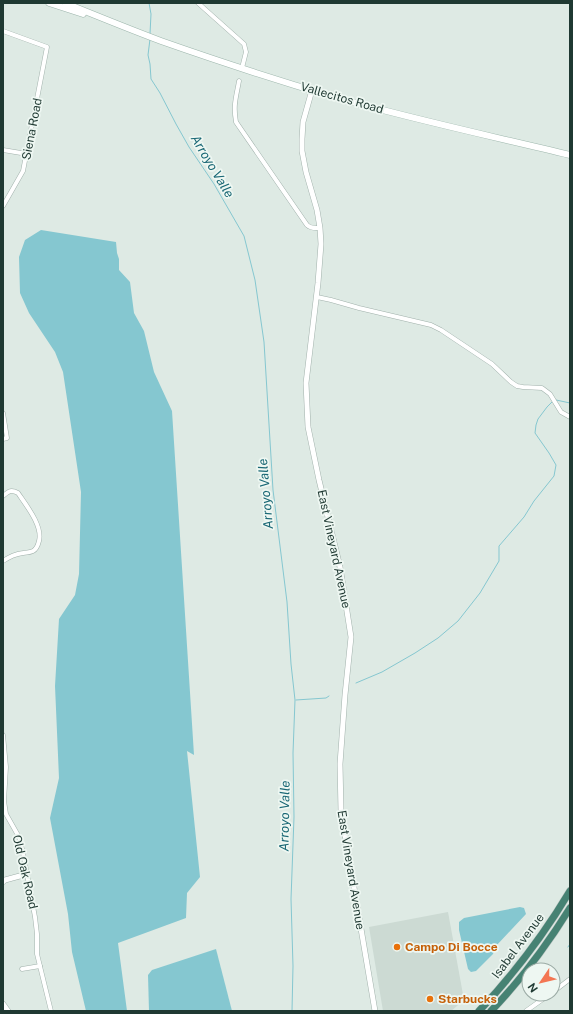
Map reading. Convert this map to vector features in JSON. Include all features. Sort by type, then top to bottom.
[{"type":"highway","name":"Isabel Avenue","points":[[479,1011],[513,974],[555,915],[570,891]]},
{"type":"highway","name":"Isabel Avenue","points":[[491,1011],[520,979],[570,908]]},
{"type":"main road","name":"Vallecitos Road","points":[[49,3],[118,24]]},
{"type":"main road","name":"Vallecitos Road","points":[[65,3],[161,41],[312,90],[415,118],[570,155]]},
{"type":"street","points":[[198,3],[244,44],[246,52],[242,68]]},
{"type":"street","name":"Siena Road","points":[[3,31],[47,47],[23,171],[3,206]]},
{"type":"street","points":[[239,81],[234,104],[236,122],[307,225],[310,228],[320,228]]},
{"type":"street","name":"East Vineyard Avenue","points":[[312,90],[303,122],[302,151],[306,172],[317,210],[321,244],[317,297],[306,383],[308,427],[340,567],[351,637],[340,764],[341,811],[375,1011]]},
{"type":"street","points":[[3,150],[27,154]]},
{"type":"street","points":[[317,297],[423,323],[441,330],[492,364],[517,386],[542,388],[548,391],[561,412],[570,417]]},
{"type":"street","points":[[3,413],[5,439]]},
{"type":"street","points":[[3,496],[9,491],[14,490],[18,493],[37,522],[40,538],[35,550],[15,555],[3,561]]},
{"type":"street","name":"Old Oak Road","points":[[3,735],[6,767],[4,801],[5,815],[19,837],[35,917],[37,954],[51,1011]]},
{"type":"street","points":[[3,882],[27,874]]},
{"type":"street","points":[[22,969],[40,966]]},
{"type":"street","points":[[561,986],[570,979]]},
{"type":"street","points":[[526,1011],[539,1002]]},
{"type":"street","points":[[3,1004],[8,1011]]},
{"type":"shaded area","points":[[448,912],[464,1000],[451,1011],[383,1011],[369,927]]},
{"type":"water","points":[[41,230],[116,242],[119,270],[130,282],[134,313],[144,331],[154,372],[172,411],[194,755],[187,751],[200,877],[187,893],[186,918],[118,943],[127,1011],[86,1011],[72,952],[68,914],[50,818],[59,778],[55,686],[59,619],[75,595],[79,574],[81,492],[63,372],[55,352],[29,313],[20,293],[19,257],[25,240]]},
{"type":"water","points":[[520,907],[524,908],[526,914],[496,946],[493,954],[476,971],[471,972],[468,969],[459,930],[459,922],[464,918]]},
{"type":"water","points":[[216,949],[232,1011],[149,1011],[148,975],[152,970]]},
{"type":"waterway","name":"Arroyo Valle","points":[[149,3],[151,14],[150,34]]},
{"type":"waterway","name":"Arroyo Valle","points":[[150,39],[148,55],[151,79],[189,147],[214,184],[244,236],[255,280],[264,342],[273,490],[287,602],[295,700],[293,753],[294,817],[291,899],[293,966],[292,1011]]},
{"type":"waterway","points":[[556,400],[570,403]]},
{"type":"waterway","points":[[356,683],[382,672],[438,638],[458,621],[480,593],[499,561],[499,546],[524,517],[534,501],[554,476],[556,465],[535,433],[538,419],[552,402]]},
{"type":"waterway","points":[[296,700],[326,698],[329,696]]},
{"type":"place","name":"Campo Di Bocce","points":[[397,947]]},
{"type":"place","name":"Starbucks","points":[[430,999]]}]
